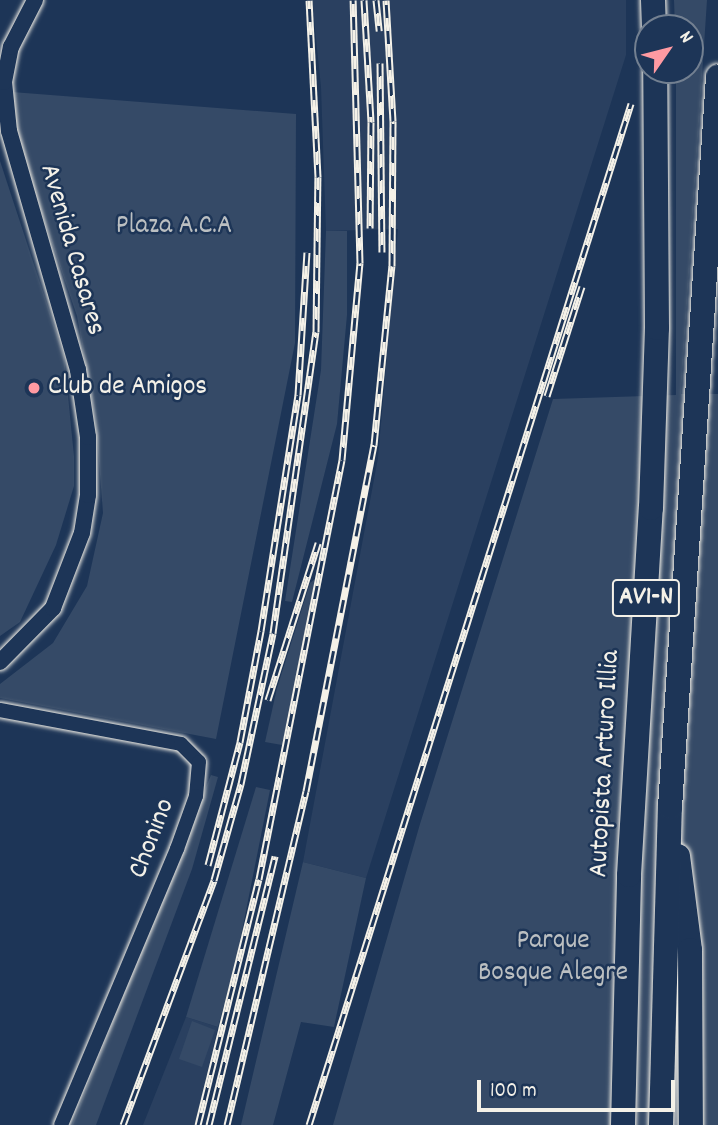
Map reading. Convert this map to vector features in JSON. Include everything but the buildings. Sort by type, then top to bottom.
[{"type":"highway","name":"AV1-N","points":[[662,1125],[670,807],[718,76]]},
{"type":"highway","name":"Autopista Arturo Illia","points":[[623,1125],[629,875],[657,328],[655,84]]},
{"type":"highway","points":[[702,318],[718,285]]},
{"type":"highway","points":[[670,807],[690,950],[691,1125]]},
{"type":"street","name":"Avenida Casares","points":[[0,662],[53,608],[82,533],[88,495],[88,437],[78,370],[9,131],[4,82],[11,47],[35,0]]},
{"type":"street","name":"Chonino","points":[[0,710],[181,744],[199,762],[196,796],[177,849],[61,1125]]},
{"type":"shaded area","points":[[312,0],[626,0],[626,55],[366,878],[303,862],[378,458],[398,229],[326,231],[321,87]]},
{"type":"shaded area","points":[[186,1017],[218,1027],[195,1125],[143,1125]]},
{"type":"green space","name":"Parque Bosque Alegre","points":[[674,0],[707,0],[704,45],[704,14],[674,14]]},
{"type":"green space","name":"Parque Bosque Alegre","points":[[676,84],[701,84],[681,394],[718,394],[718,1125],[333,1125],[420,824],[553,399],[676,395]]},
{"type":"green space","name":"Plaza A.C.A","points":[[12,92],[296,114],[295,343],[216,739],[0,698],[0,684],[53,643],[87,586],[103,513],[96,422],[77,316],[15,134]]},
{"type":"green space","name":"Club de Amigos","points":[[0,161],[64,356],[74,456],[74,486],[56,545],[20,622],[0,636]]},
{"type":"green space","points":[[326,231],[347,231],[347,315],[337,424],[292,602],[285,601],[321,370]]},
{"type":"green space","points":[[316,578],[282,745],[265,742],[277,688],[310,583]]},
{"type":"green space","points":[[211,775],[218,777],[192,869],[96,1125],[72,1125]]},
{"type":"green space","points":[[256,787],[270,790],[236,961],[218,1027],[186,1017]]},
{"type":"green space","points":[[303,862],[366,878],[334,1027],[301,1022],[273,1125],[241,1125]]},
{"type":"green space","points":[[192,1021],[215,1030],[202,1067],[179,1059]]},
{"type":"railway","points":[[123,1125],[214,880],[241,784],[273,633],[316,332],[318,177],[309,0]]},
{"type":"railway","points":[[198,1125],[259,879],[342,460],[360,263],[353,0]]},
{"type":"railway","points":[[364,0],[371,122],[370,228]]},
{"type":"railway","points":[[376,0],[379,31]]},
{"type":"railway","points":[[227,1125],[306,791],[374,445],[392,266],[393,121],[386,0]]},
{"type":"railway","points":[[380,63],[382,252]]},
{"type":"railway","points":[[309,1125],[631,104]]},
{"type":"railway","points":[[208,865],[240,742],[261,631],[298,395],[307,252]]},
{"type":"railway","points":[[547,396],[582,286]]},
{"type":"railway","points":[[268,700],[318,543]]},
{"type":"railway","points":[[209,1125],[275,856]]},
{"type":"place","name":"Club de Amigos","points":[[34,388]]}]
